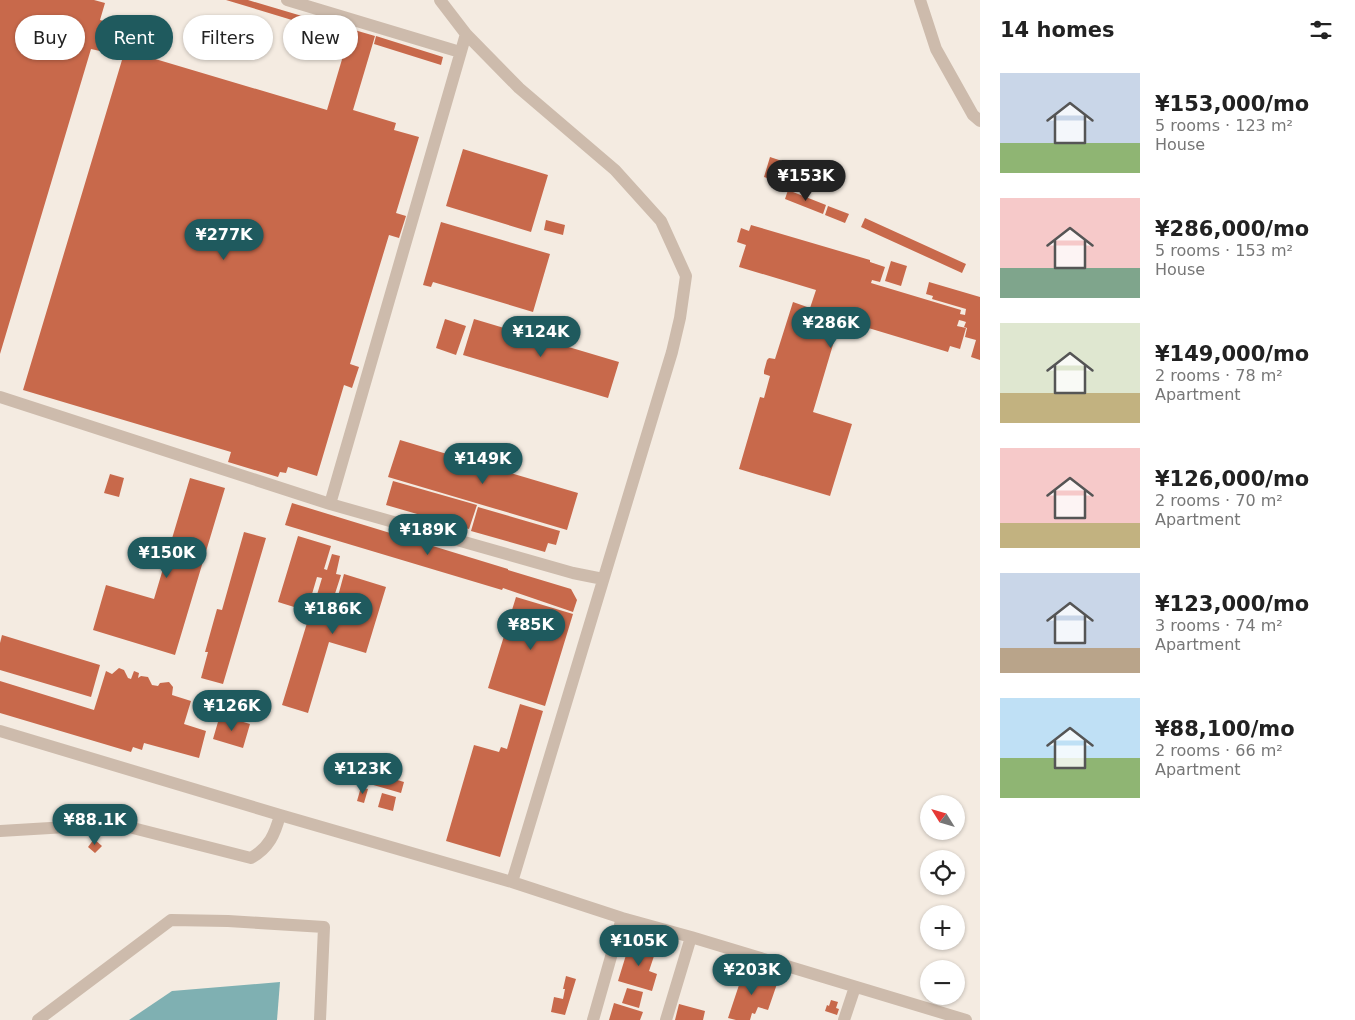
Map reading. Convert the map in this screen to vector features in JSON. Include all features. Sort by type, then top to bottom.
[{"type":"street","points":[[286,0],[460,52]]},
{"type":"street","points":[[440,0],[466,34],[518,88],[615,170],[661,221],[686,276],[680,318],[672,352],[512,882]]},
{"type":"street","points":[[920,0],[936,49],[973,115],[980,120]]},
{"type":"street","points":[[330,504],[466,34]]},
{"type":"street","points":[[0,397],[330,504],[573,573],[603,579]]},
{"type":"street","points":[[0,731],[512,882],[622,918],[966,1020]]},
{"type":"street","points":[[0,831],[117,824],[251,858],[261,853],[268,845],[276,831],[280,815]]},
{"type":"street","points":[[592,1020],[622,918]]},
{"type":"street","points":[[38,1020],[171,920],[228,920],[324,927],[320,1020]]},
{"type":"street","points":[[666,1020],[691,937]]},
{"type":"street","points":[[844,1020],[855,987]]},
{"type":"water","points":[[280,982],[277,1020],[129,1020],[172,991]]},
{"type":"building","points":[[0,0],[94,0],[105,3],[101,15],[95,15],[95,50],[91,49],[0,354]]},
{"type":"building","points":[[226,0],[248,0],[298,15],[283,15],[283,17]]},
{"type":"building","points":[[358,31],[375,36],[353,110],[396,123],[394,130],[419,137],[396,213],[406,216],[399,238],[389,235],[350,364],[359,367],[352,388],[344,385],[317,476],[288,467],[286,473],[280,472],[278,477],[228,462],[231,452],[23,390],[122,60],[159,60],[327,110],[342,60],[358,60]]},
{"type":"building","points":[[376,36],[443,57],[441,65],[374,44]]},
{"type":"building","points":[[463,149],[548,175],[531,232],[446,206]]},
{"type":"building","points":[[770,157],[785,162],[779,182],[764,177]]},
{"type":"building","points":[[788,190],[826,205],[823,214],[785,199]]},
{"type":"building","points":[[828,206],[849,214],[845,223],[825,215]]},
{"type":"building","points":[[865,218],[966,264],[962,273],[861,227]]},
{"type":"building","points":[[546,220],[565,225],[563,235],[544,230]]},
{"type":"building","points":[[441,222],[550,254],[533,312],[433,282],[431,287],[423,285]]},
{"type":"building","points":[[751,225],[870,260],[870,262],[885,267],[880,282],[872,280],[871,283],[961,310],[960,314],[965,315],[966,309],[932,299],[933,296],[926,294],[929,282],[980,297],[980,360],[971,357],[976,340],[965,337],[967,328],[964,327],[966,322],[963,321],[959,320],[957,326],[966,328],[960,349],[950,346],[948,352],[822,314],[831,318],[826,335],[835,338],[813,412],[852,424],[830,496],[739,469],[760,397],[764,398],[770,376],[764,374],[767,360],[769,358],[775,359],[793,302],[810,308],[816,290],[739,267],[746,245],[737,242],[741,228],[749,231]]},
{"type":"building","points":[[891,261],[907,266],[901,286],[885,281]]},
{"type":"building","points":[[445,319],[466,326],[456,355],[436,348]]},
{"type":"building","points":[[474,319],[619,362],[608,398],[463,355]]},
{"type":"building","points":[[400,440],[578,493],[567,530],[388,477]]},
{"type":"building","points":[[110,474],[124,478],[119,497],[104,493]]},
{"type":"building","points":[[190,478],[225,488],[175,655],[93,630],[106,585],[154,599]]},
{"type":"building","points":[[393,481],[477,505],[469,529],[386,505]]},
{"type":"building","points":[[292,503],[571,589],[577,600],[573,612],[503,588],[502,590],[285,525]]},
{"type":"building","points":[[478,507],[560,531],[556,545],[548,543],[545,552],[471,531]]},
{"type":"building","points":[[244,532],[266,538],[223,684],[201,678],[208,652],[205,652],[217,609],[222,610]]},
{"type":"building","points":[[298,536],[331,546],[324,569],[327,570],[332,554],[340,556],[336,574],[341,575],[332,603],[316,598],[322,578],[317,577],[307,611],[278,602]]},
{"type":"building","points":[[344,574],[386,587],[366,653],[329,642],[308,713],[282,705],[314,600],[335,607]]},
{"type":"building","points":[[516,597],[573,614],[545,706],[488,688]]},
{"type":"building","points":[[2,635],[100,665],[91,697],[0,670],[0,643]]},
{"type":"building","points":[[119,668],[124,670],[128,678],[131,679],[134,671],[139,673],[138,678],[141,676],[148,677],[152,685],[158,686],[160,683],[169,682],[173,687],[172,695],[191,701],[184,724],[206,731],[199,758],[144,743],[142,750],[133,747],[131,752],[0,713],[0,681],[94,710],[106,671],[112,674]]},
{"type":"building","points":[[520,704],[543,711],[500,857],[446,841],[474,745],[499,752],[501,747],[507,749]]},
{"type":"building","points":[[220,715],[250,724],[243,748],[213,739]]},
{"type":"building","points":[[367,771],[404,782],[401,793],[363,782]]},
{"type":"building","points":[[361,787],[368,789],[364,803],[357,801]]},
{"type":"building","points":[[382,793],[396,797],[393,811],[378,807]]},
{"type":"building","points":[[94,839],[102,846],[95,853],[88,847]]},
{"type":"building","points":[[642,934],[659,940],[656,948],[639,943]]},
{"type":"building","points":[[630,942],[656,950],[649,971],[657,974],[652,991],[618,981]]},
{"type":"building","points":[[744,970],[778,981],[768,1010],[758,1007],[755,1014],[752,1013],[750,1020],[736,1020],[728,1018]]},
{"type":"building","points":[[566,976],[576,979],[565,1015],[551,1012],[554,997],[563,999]]},
{"type":"building","points":[[627,988],[643,992],[639,1008],[622,1003]]},
{"type":"building","points":[[831,1000],[838,1002],[836,1008],[839,1009],[837,1015],[825,1011]]},
{"type":"building","points":[[614,1003],[643,1012],[640,1020],[609,1020]]},
{"type":"building","points":[[679,1004],[705,1011],[703,1020],[675,1020]]}]
